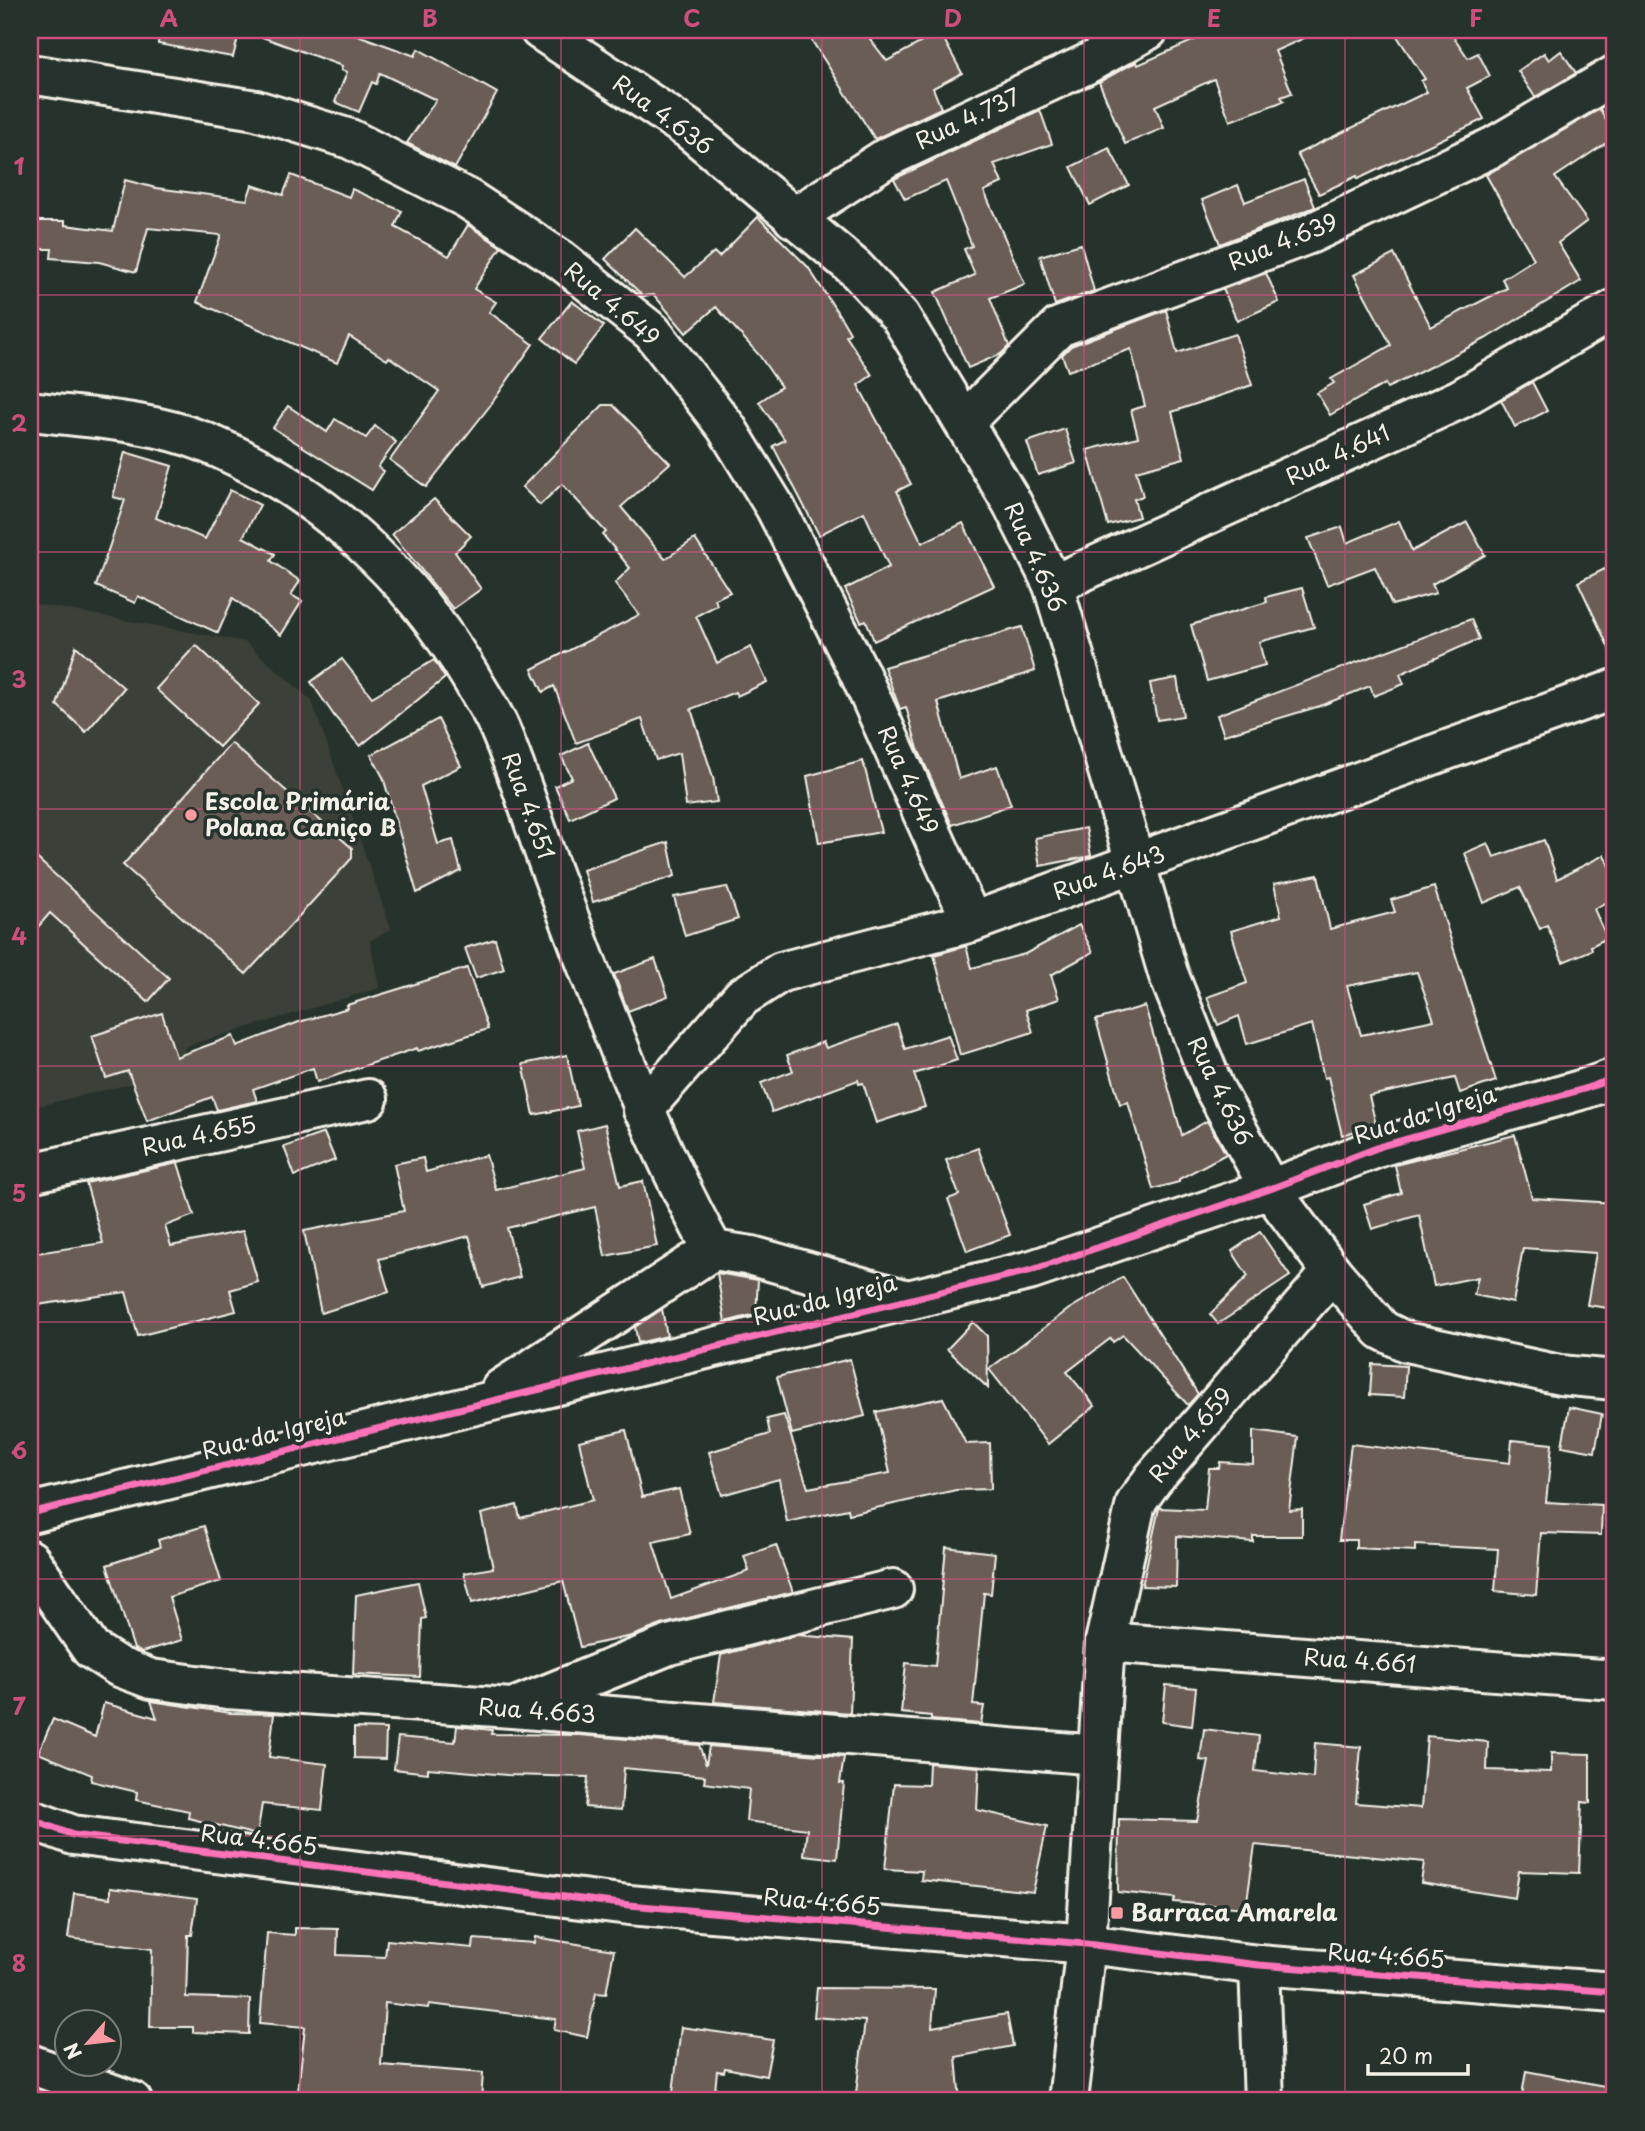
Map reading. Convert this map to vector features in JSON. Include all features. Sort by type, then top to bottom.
[{"type":"street","name":"Rua 4.636","points":[[540,30],[690,130],[855,268],[900,316],[1012,503],[1053,585],[1168,973],[1214,1088],[1270,1189],[1332,1272]]},
{"type":"street","name":"Rua 4.737","points":[[793,218],[886,158],[1085,65],[1148,30]]},
{"type":"street","name":"Rua 4.649","points":[[30,74],[256,110],[350,139],[468,199],[561,260],[652,332],[726,427],[775,507],[859,672],[972,922]]},
{"type":"street","name":"Rua 4.639","points":[[965,421],[1059,327],[1309,234],[1493,147],[1615,75]]},
{"type":"street","name":"Rua 4.641","points":[[1053,585],[1460,399],[1615,309]]},
{"type":"street","name":"Rua 4.651","points":[[30,411],[135,425],[201,441],[285,484],[348,528],[416,597],[456,651],[500,729],[535,829],[643,1110],[713,1250]]},
{"type":"street","name":"Rua 4.643","points":[[643,1110],[742,997],[782,972],[972,922],[1615,689]]},
{"type":"street","name":"Rua da Igreja","points":[[30,1513],[1032,1270],[1270,1189],[1382,1146],[1615,1078]]},
{"type":"street","name":"Rua 4.655","points":[[30,1173],[368,1099]]},
{"type":"street","points":[[479,1404],[713,1250],[752,1256],[906,1300]]},
{"type":"street","points":[[1332,1272],[1382,1330],[1406,1342],[1560,1375],[1615,1380]]},
{"type":"street","name":"Rua 4.659","points":[[1068,2101],[1086,1944],[1105,1642],[1136,1503],[1153,1479],[1332,1272]]},
{"type":"street","name":"Rua 4.663","points":[[30,1560],[90,1649],[119,1668],[151,1679],[227,1689],[512,1708],[1098,1755]]},
{"type":"street","points":[[512,1708],[669,1646],[893,1589]]},
{"type":"street","name":"Rua 4.661","points":[[1105,1642],[1615,1680]]},
{"type":"street","name":"Rua 4.665","points":[[30,1819],[74,1835],[629,1905],[1086,1944],[1259,1965],[1615,1992]]},
{"type":"street","points":[[1259,1965],[1264,2101]]},
{"type":"street","points":[[30,2064],[132,2101]]},
{"type":"shaded area","name":"Escola Primária Polana Caniço B","points":[[30,603],[245,642],[312,701],[391,929],[370,941],[379,988],[186,1046],[180,1072],[30,1108]]},
{"type":"building","points":[[159,30],[240,30],[233,57],[158,44]]},
{"type":"building","points":[[251,30],[344,30],[415,56],[418,49],[497,93],[455,168],[407,143],[436,100],[380,73],[376,84],[372,82],[359,112],[335,102],[347,72],[341,70],[342,66],[251,33]]},
{"type":"building","points":[[805,30],[863,30],[887,61],[940,32],[962,73],[933,88],[941,108],[875,139]]},
{"type":"building","points":[[1217,30],[1322,30],[1275,51],[1292,93],[1281,97],[1284,101],[1230,121],[1214,79],[1155,106],[1164,128],[1125,144],[1099,82],[1130,65],[1137,62],[1138,65]]},
{"type":"building","points":[[1393,30],[1449,30],[1468,58],[1478,53],[1490,76],[1467,88],[1484,119],[1358,179],[1357,176],[1319,194],[1297,154],[1427,92],[1421,81],[1425,79]]},
{"type":"building","points":[[1561,51],[1576,73],[1535,97],[1518,71],[1544,53],[1549,60]]},
{"type":"building","points":[[1600,109],[1615,137],[1555,177],[1587,221],[1558,243],[1581,281],[1485,339],[1387,388],[1385,384],[1330,415],[1317,393],[1334,383],[1331,379],[1391,345],[1354,275],[1394,254],[1431,327],[1507,288],[1502,279],[1534,259],[1486,175]]},
{"type":"building","points":[[1040,110],[1052,144],[994,164],[1002,183],[984,191],[1025,284],[990,298],[1009,346],[1001,354],[968,368],[935,292],[975,275],[964,249],[972,246],[946,181],[905,199],[894,179]]},
{"type":"building","points":[[1109,148],[1129,185],[1090,205],[1071,167]]},
{"type":"building","points":[[291,175],[349,197],[352,189],[402,211],[395,227],[449,256],[468,225],[501,247],[474,289],[496,302],[489,312],[533,344],[489,407],[426,487],[390,460],[439,391],[389,357],[387,360],[349,336],[337,363],[197,302],[221,235],[148,228],[136,272],[99,262],[51,258],[52,249],[30,249],[30,221],[65,221],[65,225],[113,231],[125,180],[156,188],[247,200],[252,185],[283,195]]},
{"type":"building","points":[[1304,179],[1315,207],[1220,244],[1202,200],[1238,185],[1245,202]]},
{"type":"building","points":[[758,217],[808,267],[843,321],[850,333],[846,336],[872,375],[858,385],[911,484],[897,491],[922,543],[963,523],[994,586],[874,641],[866,620],[861,622],[845,589],[889,567],[864,512],[819,535],[773,446],[785,440],[759,402],[781,387],[759,355],[716,307],[686,333],[654,295],[643,296],[605,259],[635,228],[685,277],[714,252],[719,257]]},
{"type":"building","points":[[1081,244],[1094,291],[1055,305],[1040,256]]},
{"type":"building","points":[[1266,273],[1279,302],[1237,321],[1223,289]]},
{"type":"building","points":[[572,301],[604,326],[574,364],[542,338]]},
{"type":"building","points":[[1166,310],[1177,353],[1235,334],[1252,385],[1172,412],[1184,458],[1136,471],[1143,496],[1134,499],[1139,517],[1108,525],[1087,450],[1138,437],[1131,410],[1145,406],[1131,349],[1068,371],[1062,355],[1071,346]]},
{"type":"building","points":[[1532,382],[1547,411],[1515,427],[1501,400]]},
{"type":"building","points":[[603,405],[613,405],[670,463],[621,507],[665,559],[695,539],[730,592],[715,599],[717,605],[696,616],[717,663],[751,647],[767,682],[737,696],[735,692],[691,709],[713,777],[717,802],[686,806],[679,753],[656,760],[642,719],[576,743],[554,686],[543,692],[532,669],[639,615],[615,583],[630,568],[603,535],[606,532],[562,484],[540,505],[522,487]]},
{"type":"building","points":[[288,406],[327,432],[335,419],[366,438],[375,426],[396,442],[378,467],[384,471],[372,490],[273,428]]},
{"type":"building","points":[[1065,429],[1076,463],[1038,475],[1027,442]]},
{"type":"building","points":[[125,452],[172,466],[156,518],[205,539],[230,490],[260,505],[243,537],[275,554],[271,561],[300,581],[291,595],[302,601],[281,635],[233,598],[218,633],[138,596],[135,603],[96,586],[125,500],[113,497]]},
{"type":"building","points":[[434,499],[471,536],[455,552],[481,589],[453,609],[392,534]]},
{"type":"building","points":[[1399,521],[1412,551],[1467,522],[1485,555],[1432,584],[1436,593],[1392,605],[1375,567],[1327,585],[1308,538],[1342,527],[1347,543]]},
{"type":"building","points":[[1615,564],[1615,661],[1578,582]]},
{"type":"building","points":[[1302,588],[1314,627],[1259,642],[1265,665],[1207,681],[1191,625],[1267,602],[1266,597]]},
{"type":"building","points":[[1471,619],[1479,639],[1400,674],[1404,684],[1374,696],[1370,686],[1320,706],[1224,735],[1217,715]]},
{"type":"building","points":[[1022,627],[1035,671],[938,702],[959,779],[997,766],[1011,805],[952,825],[918,749],[906,707],[900,709],[884,667]]},
{"type":"building","points":[[196,645],[259,704],[219,747],[156,689]]},
{"type":"building","points":[[76,646],[124,688],[86,732],[57,705]]},
{"type":"building","points":[[342,659],[372,697],[434,660],[445,678],[360,746],[335,717],[311,682]]},
{"type":"building","points":[[1177,678],[1183,716],[1157,720],[1150,683]]},
{"type":"building","points":[[438,719],[461,766],[421,786],[438,844],[453,840],[461,871],[417,893],[383,777],[371,755]]},
{"type":"building","points":[[231,743],[352,848],[352,858],[246,974],[123,865]]},
{"type":"building","points":[[588,743],[614,798],[570,819],[555,786],[572,778],[561,756]]},
{"type":"building","points":[[863,761],[881,832],[819,843],[807,776]]},
{"type":"building","points":[[1086,828],[1091,856],[1040,866],[1035,838]]},
{"type":"building","points":[[1544,840],[1557,879],[1604,855],[1615,876],[1615,898],[1594,909],[1607,938],[1591,946],[1592,950],[1563,962],[1547,925],[1540,929],[1520,887],[1484,903],[1465,853],[1488,843],[1494,857]]},
{"type":"building","points":[[668,842],[675,876],[593,902],[583,870]]},
{"type":"building","points":[[30,852],[169,978],[148,1002],[50,913],[30,936]]},
{"type":"building","points":[[1318,875],[1330,929],[1395,912],[1391,900],[1434,887],[1496,1081],[1460,1093],[1455,1078],[1369,1096],[1376,1125],[1342,1135],[1328,1077],[1324,1078],[1312,1024],[1247,1044],[1239,1016],[1218,1025],[1207,997],[1247,983],[1231,931],[1281,916],[1274,884]],"holes":[[[1417,972],[1434,1020],[1361,1035],[1347,986]]]},
{"type":"building","points":[[727,887],[738,919],[685,936],[674,897]]},
{"type":"building","points":[[1079,925],[1093,952],[1051,975],[1059,999],[1026,1010],[1033,1032],[960,1055],[934,955],[966,946],[972,968],[1025,954]]},
{"type":"building","points":[[495,939],[504,969],[476,978],[465,948]]},
{"type":"building","points":[[655,959],[668,996],[628,1011],[614,974]]},
{"type":"building","points":[[467,968],[488,1029],[418,1051],[417,1048],[317,1082],[313,1068],[253,1089],[257,1101],[217,1110],[212,1097],[147,1121],[128,1071],[106,1078],[92,1036],[162,1013],[176,1057],[233,1036],[237,1046],[299,1022],[348,1008],[347,1005]]},
{"type":"building","points":[[1145,1006],[1182,1135],[1207,1121],[1226,1154],[1179,1179],[1179,1182],[1153,1189],[1128,1102],[1120,1104],[1096,1020]]},
{"type":"building","points":[[897,1024],[905,1049],[948,1035],[957,1060],[914,1074],[925,1107],[876,1123],[863,1083],[859,1084],[858,1080],[772,1112],[761,1083],[793,1071],[787,1055],[823,1042],[826,1048]]},
{"type":"building","points":[[567,1055],[578,1106],[534,1115],[523,1064]]},
{"type":"building","points":[[605,1124],[620,1186],[643,1181],[657,1246],[605,1256],[595,1207],[507,1228],[520,1277],[483,1287],[469,1236],[379,1259],[389,1292],[321,1313],[304,1231],[404,1211],[394,1164],[423,1158],[426,1172],[486,1155],[496,1190],[585,1168],[577,1131]]},
{"type":"building","points":[[324,1133],[335,1160],[295,1176],[284,1147]]},
{"type":"building","points":[[1515,1135],[1532,1198],[1615,1203],[1615,1309],[1587,1305],[1596,1253],[1523,1248],[1513,1303],[1474,1295],[1478,1277],[1434,1286],[1419,1215],[1372,1229],[1364,1204],[1401,1193],[1395,1165]]},
{"type":"building","points":[[978,1148],[1010,1235],[967,1251],[948,1199],[959,1195],[946,1160]]},
{"type":"building","points":[[178,1163],[194,1215],[165,1226],[171,1246],[243,1231],[258,1282],[230,1290],[236,1311],[138,1336],[126,1292],[30,1306],[30,1254],[103,1243],[86,1183]]},
{"type":"building","points":[[1260,1232],[1290,1276],[1218,1324],[1210,1314],[1248,1276],[1232,1251]]},
{"type":"building","points":[[717,1273],[758,1280],[756,1314],[725,1322]]},
{"type":"building","points":[[1123,1277],[1198,1394],[1188,1405],[1123,1335],[1113,1342],[1111,1338],[1067,1372],[1095,1406],[1048,1444],[989,1369],[1069,1309]]},
{"type":"building","points":[[662,1309],[667,1336],[638,1343],[635,1327]]},
{"type":"building","points":[[973,1322],[987,1336],[988,1388],[947,1349]]},
{"type":"building","points":[[850,1359],[865,1416],[792,1434],[777,1377]]},
{"type":"building","points":[[1372,1364],[1406,1366],[1404,1397],[1370,1395]]},
{"type":"building","points":[[943,1398],[966,1444],[990,1443],[991,1489],[956,1490],[849,1514],[848,1509],[787,1522],[779,1479],[722,1495],[709,1452],[770,1434],[767,1419],[784,1415],[808,1488],[890,1473],[876,1412]]},
{"type":"building","points":[[1569,1407],[1602,1414],[1595,1452],[1562,1446]]},
{"type":"building","points":[[626,1430],[642,1497],[679,1489],[690,1534],[653,1542],[671,1599],[749,1571],[744,1556],[776,1545],[793,1592],[664,1624],[632,1636],[580,1647],[563,1581],[472,1603],[464,1573],[493,1568],[481,1514],[517,1505],[520,1518],[593,1500],[579,1441]]},
{"type":"building","points":[[1253,1431],[1298,1437],[1289,1510],[1302,1509],[1302,1536],[1253,1536],[1253,1542],[1177,1536],[1176,1587],[1142,1586],[1159,1508],[1205,1510],[1209,1468],[1219,1468],[1220,1462],[1253,1464]]},
{"type":"building","points":[[1512,1440],[1552,1444],[1546,1502],[1602,1505],[1601,1535],[1541,1533],[1536,1595],[1495,1591],[1498,1549],[1415,1545],[1415,1551],[1356,1548],[1356,1540],[1339,1540],[1351,1444],[1510,1463]]},
{"type":"building","points":[[204,1526],[221,1581],[169,1597],[182,1640],[142,1652],[134,1649],[107,1565],[160,1547],[158,1540]]},
{"type":"building","points":[[946,1547],[995,1553],[991,1594],[984,1593],[973,1705],[984,1706],[981,1724],[931,1720],[931,1716],[901,1713],[906,1663],[935,1666]]},
{"type":"building","points":[[418,1582],[426,1618],[422,1619],[420,1677],[353,1674],[356,1595]]},
{"type":"building","points":[[797,1635],[853,1640],[850,1713],[714,1702],[721,1655]]},
{"type":"building","points":[[1166,1685],[1196,1688],[1192,1726],[1162,1722]]},
{"type":"building","points":[[151,1701],[231,1713],[274,1714],[269,1757],[327,1764],[322,1810],[262,1804],[257,1835],[188,1818],[189,1811],[136,1800],[137,1792],[91,1781],[92,1775],[38,1753],[53,1719],[95,1737],[104,1703],[157,1718]]},
{"type":"building","points":[[457,1726],[492,1730],[491,1734],[580,1735],[699,1745],[706,1765],[709,1746],[844,1757],[840,1783],[844,1783],[837,1859],[804,1855],[807,1829],[746,1821],[749,1789],[704,1783],[705,1776],[624,1768],[621,1810],[585,1807],[588,1777],[507,1775],[428,1768],[428,1773],[394,1769],[398,1737],[455,1742]]},
{"type":"building","points":[[354,1728],[386,1729],[385,1759],[354,1758]]},
{"type":"building","points":[[1204,1729],[1259,1736],[1255,1771],[1313,1778],[1315,1743],[1361,1747],[1356,1803],[1421,1808],[1427,1736],[1488,1742],[1487,1770],[1551,1772],[1551,1753],[1590,1754],[1590,1803],[1582,1802],[1579,1873],[1519,1871],[1515,1898],[1421,1883],[1424,1862],[1255,1845],[1246,1908],[1174,1902],[1175,1898],[1118,1892],[1119,1819],[1197,1821],[1209,1761],[1200,1760]]},
{"type":"building","points":[[929,1763],[979,1767],[977,1810],[1047,1826],[1033,1892],[921,1880],[922,1871],[885,1869],[894,1784],[928,1785]]},
{"type":"building","points":[[110,1888],[197,1899],[192,1935],[188,1935],[186,1997],[250,1999],[249,2034],[193,2032],[193,2027],[150,2027],[152,1949],[68,1938],[74,1893],[110,1898]]},
{"type":"building","points":[[295,1928],[338,1929],[337,1955],[385,1957],[387,1940],[473,1948],[474,1939],[534,1943],[535,1937],[614,1950],[606,1994],[596,1993],[587,2037],[554,2030],[556,2019],[429,2004],[428,2008],[385,2003],[381,2065],[483,2073],[481,2101],[297,2101],[305,2027],[260,2023],[267,1933],[295,1935]]},
{"type":"building","points":[[817,1988],[935,1989],[932,2027],[1007,2014],[1013,2046],[956,2057],[960,2101],[855,2101],[865,2021],[814,2017]]},
{"type":"building","points":[[681,2027],[773,2040],[766,2076],[725,2068],[724,2072],[717,2071],[714,2101],[672,2101]]},
{"type":"building","points":[[1526,2071],[1615,2088],[1613,2101],[1521,2101]]},
{"type":"cycle path","points":[[30,1513],[1032,1270],[1270,1189],[1382,1146],[1615,1078]]},
{"type":"cycle path","points":[[30,1819],[73,1835],[629,1905],[1086,1944],[1259,1965],[1615,1992]]},
{"type":"place","name":"Escola Primária Polana Caniço B","points":[[191,815]]},
{"type":"place","name":"Barraca Amarela","points":[[1117,1913]]}]
